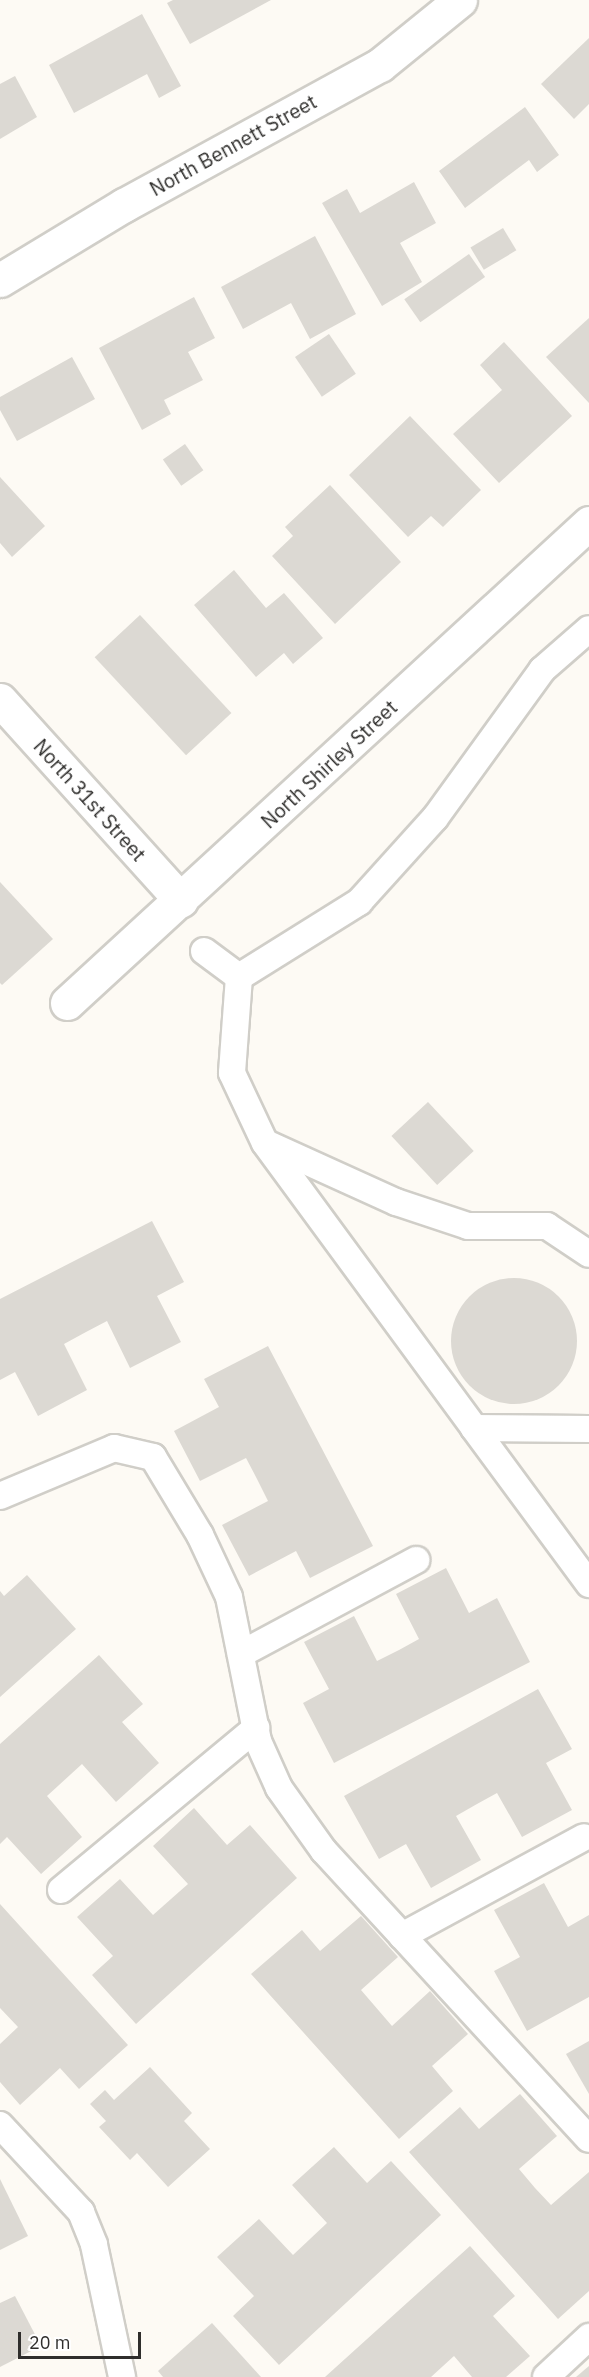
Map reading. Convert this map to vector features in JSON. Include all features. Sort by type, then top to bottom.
[{"type":"street","name":"North Bennett Street","points":[[0,280],[124,205],[380,65],[460,0]]},
{"type":"street","name":"North Shirley Street","points":[[67,1003],[589,523]]},
{"type":"street","name":"North 31st Street","points":[[0,700],[181,900]]},
{"type":"lane","points":[[239,977],[359,902],[435,818],[542,670],[589,629]]},
{"type":"lane","points":[[204,951],[239,977]]},
{"type":"lane","points":[[239,977],[232,1073],[264,1143],[589,1584]]},
{"type":"lane","points":[[264,1143],[396,1202],[468,1226],[547,1226],[589,1254]]},
{"type":"lane","points":[[474,1428],[589,1429]]},
{"type":"lane","points":[[0,1496],[114,1448],[153,1457],[200,1535],[229,1597],[256,1728],[279,1788],[324,1851],[589,2139]]},
{"type":"lane","points":[[241,1654],[416,1560]]},
{"type":"lane","points":[[61,1890],[256,1728]]},
{"type":"lane","points":[[402,1936],[584,1837]]},
{"type":"lane","points":[[0,2125],[81,2212],[94,2245],[122,2377]]},
{"type":"lane","points":[[546,2377],[589,2337]]},
{"type":"building","points":[[173,0],[271,0],[190,44],[167,3]]},
{"type":"building","points":[[142,14],[181,86],[159,98],[147,74],[74,113],[49,65]]},
{"type":"building","points":[[589,38],[589,104],[574,119],[541,84]]},
{"type":"building","points":[[15,76],[37,117],[0,139],[0,84]]},
{"type":"building","points":[[525,107],[559,155],[537,172],[529,160],[465,208],[439,171]]},
{"type":"building","points":[[414,182],[436,223],[400,243],[422,282],[382,306],[322,203],[347,189],[360,213]]},
{"type":"building","points":[[503,228],[516,250],[484,270],[470,248]]},
{"type":"building","points":[[315,236],[356,314],[310,339],[291,303],[243,329],[221,287]]},
{"type":"building","points":[[469,254],[485,277],[420,322],[404,299]]},
{"type":"building","points":[[194,297],[215,338],[188,352],[203,380],[164,400],[171,414],[142,430],[99,348]]},
{"type":"building","points":[[589,318],[589,403],[546,357]]},
{"type":"building","points":[[329,334],[356,374],[322,397],[295,357]]},
{"type":"building","points":[[504,342],[572,416],[499,483],[453,434],[502,390],[480,365]]},
{"type":"building","points":[[72,357],[95,399],[17,441],[0,410],[0,397]]},
{"type":"building","points":[[410,416],[481,490],[443,527],[431,516],[408,537],[349,475]]},
{"type":"building","points":[[185,444],[203,470],[181,486],[163,459]]},
{"type":"building","points":[[0,477],[45,526],[12,557],[0,543]]},
{"type":"building","points":[[330,485],[401,562],[335,624],[272,556],[293,536],[285,527]]},
{"type":"building","points":[[234,570],[266,608],[284,593],[323,638],[293,664],[284,653],[256,677],[194,605]]},
{"type":"building","points":[[140,615],[231,713],[186,755],[95,657]]},
{"type":"building","points":[[0,882],[53,939],[2,985],[0,983]]},
{"type":"building","points":[[428,1102],[474,1151],[437,1185],[391,1136]]},
{"type":"building","points":[[152,1221],[184,1282],[157,1296],[181,1342],[130,1368],[107,1321],[64,1344],[87,1390],[38,1416],[15,1372],[0,1380],[0,1299]]},
{"type":"building","points":[[514,1278],[538,1283],[559,1296],[572,1317],[577,1341],[572,1365],[559,1386],[538,1399],[514,1404],[490,1399],[469,1386],[456,1365],[451,1341],[456,1317],[469,1296],[490,1283]]},
{"type":"building","points":[[268,1346],[373,1546],[310,1578],[296,1551],[249,1576],[222,1525],[268,1501],[257,1479],[246,1458],[200,1481],[174,1431],[219,1407],[204,1379]]},
{"type":"building","points":[[446,1568],[469,1613],[497,1598],[530,1662],[334,1763],[303,1703],[329,1689],[304,1642],[354,1616],[377,1661],[399,1650],[419,1639],[396,1594]]},
{"type":"building","points":[[27,1575],[76,1629],[0,1697],[0,1591],[4,1596]]},
{"type":"building","points":[[99,1655],[143,1704],[122,1722],[159,1763],[116,1802],[82,1764],[47,1796],[82,1837],[41,1874],[7,1837],[0,1844],[0,1744]]},
{"type":"building","points":[[538,1689],[572,1749],[546,1763],[572,1810],[522,1837],[497,1793],[477,1804],[456,1816],[481,1860],[431,1888],[406,1844],[379,1859],[344,1796]]},
{"type":"building","points":[[194,1808],[227,1845],[250,1825],[297,1878],[136,2024],[92,1975],[113,1956],[77,1917],[120,1879],[153,1915],[188,1884],[153,1846]]},
{"type":"building","points":[[544,1883],[568,1927],[589,1915],[589,1997],[527,2031],[494,1971],[520,1957],[494,1910]]},
{"type":"building","points":[[0,1904],[128,2045],[79,2089],[60,2068],[20,2105],[0,2082],[0,2044],[18,2027],[0,2008]]},
{"type":"building","points":[[361,1916],[398,1957],[361,1990],[392,2026],[430,1991],[468,2034],[432,2066],[453,2091],[399,2139],[251,1974],[302,1930],[320,1951]]},
{"type":"building","points":[[589,2041],[589,2094],[566,2054]]},
{"type":"building","points":[[150,2067],[192,2113],[184,2121],[210,2149],[168,2187],[137,2153],[130,2160],[99,2127],[106,2121],[90,2104],[105,2090],[114,2100]]},
{"type":"building","points":[[520,2094],[557,2136],[519,2169],[535,2188],[551,2205],[589,2172],[589,2291],[558,2319],[409,2152],[460,2107],[479,2129]]},
{"type":"building","points":[[334,2147],[367,2183],[391,2161],[441,2215],[279,2365],[233,2316],[254,2296],[217,2257],[259,2219],[293,2255],[327,2223],[292,2185]]},
{"type":"building","points":[[0,2179],[28,2236],[0,2250]]},
{"type":"building","points":[[470,2246],[515,2296],[493,2316],[530,2356],[506,2377],[472,2377],[454,2356],[431,2377],[325,2377]]},
{"type":"building","points":[[15,2296],[41,2346],[0,2367],[0,2303]]},
{"type":"building","points":[[212,2323],[261,2377],[163,2377],[158,2371]]},
{"type":"building","points":[[589,2366],[589,2377],[576,2377]]}]
